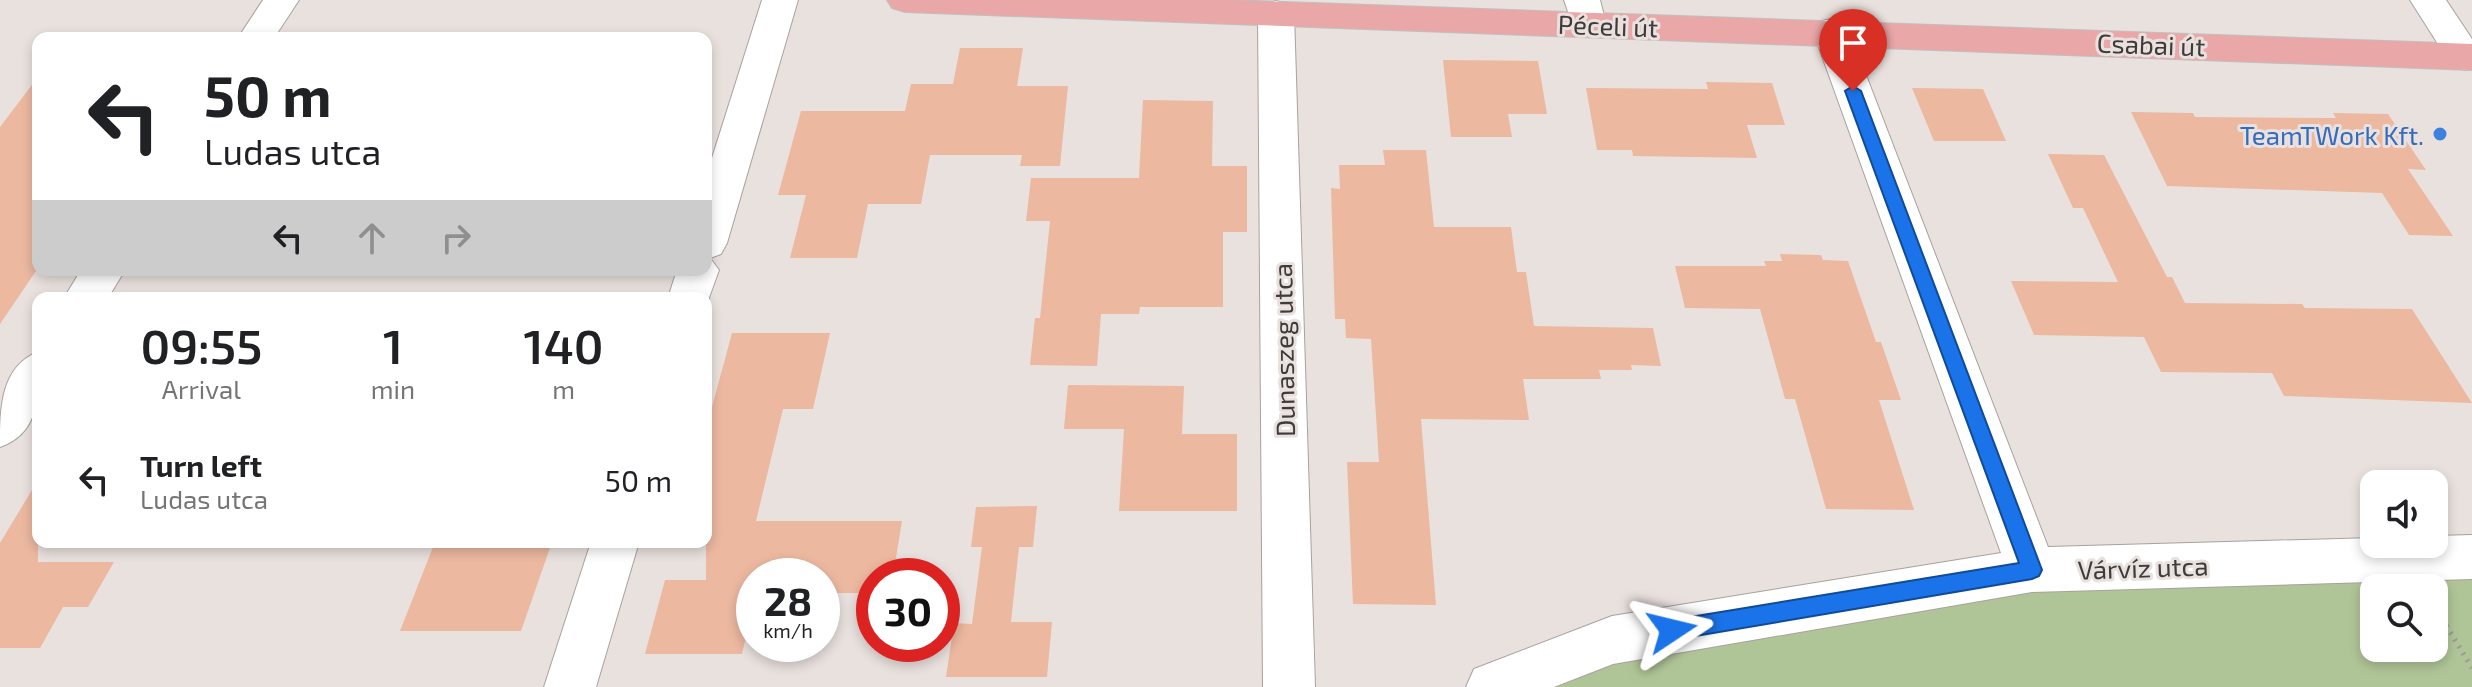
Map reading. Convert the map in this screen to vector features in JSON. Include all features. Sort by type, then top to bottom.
[{"type":"main road","name":"Péceli út","points":[[905,0],[1276,13],[1585,12],[1831,31]]},
{"type":"main road","name":"Csabai út","points":[[1831,31],[2469,57]]},
{"type":"street","points":[[260,32],[281,0]]},
{"type":"street","points":[[712,223],[780,0]]},
{"type":"street","points":[[2428,0],[2469,57]]},
{"type":"street","name":"Dunaszeg utca","points":[[1276,13],[1289,687]]},
{"type":"street","points":[[1831,31],[2032,570]]},
{"type":"street","points":[[0,428],[32,379]]},
{"type":"street","points":[[570,687],[613,548]]},
{"type":"street","name":"Várvíz utca","points":[[1492,687],[1612,640],[2032,570],[2472,557]]},
{"type":"path","points":[[2448,628],[2472,668]]},
{"type":"green space","points":[[2472,573],[2472,687],[1553,687],[1622,659],[2026,588],[2360,577],[2360,662],[2448,662],[2448,574],[2442,574]]},
{"type":"building","points":[[960,48],[1023,48],[1017,86],[1068,86],[1060,166],[1020,166],[1022,155],[930,155],[921,204],[868,204],[857,258],[790,258],[806,195],[778,195],[801,111],[905,111],[911,84],[953,84]]},
{"type":"building","points":[[1443,60],[1538,61],[1547,114],[1508,114],[1512,137],[1451,137]]},
{"type":"building","points":[[1706,82],[1772,83],[1785,125],[1747,125],[1757,158],[1633,156],[1632,150],[1597,150],[1586,88],[1708,89]]},
{"type":"building","points":[[32,85],[33,276],[0,324],[0,127]]},
{"type":"building","points":[[1912,88],[1983,89],[2006,141],[1934,141]]},
{"type":"building","points":[[1143,100],[1213,101],[1212,166],[1247,166],[1247,232],[1223,232],[1223,307],[1140,307],[1139,314],[1101,314],[1097,366],[1030,365],[1035,318],[1040,318],[1050,221],[1026,221],[1031,178],[1139,178]]},
{"type":"building","points":[[2131,112],[2193,113],[2195,117],[2336,118],[2333,113],[2388,114],[2426,170],[2408,169],[2453,236],[2409,235],[2382,193],[2167,186]]},
{"type":"building","points":[[1383,150],[1426,150],[1434,227],[1511,227],[1517,272],[1526,272],[1534,326],[1653,328],[1661,366],[1631,365],[1632,370],[1599,370],[1601,379],[1523,379],[1529,420],[1421,419],[1436,605],[1353,604],[1347,462],[1379,462],[1371,339],[1346,338],[1345,319],[1335,319],[1331,188],[1340,189],[1339,165],[1385,165]]},
{"type":"building","points":[[2048,154],[2104,155],[2167,277],[2172,277],[2185,303],[2412,309],[2472,403],[2284,396],[2272,373],[2161,372],[2144,337],[2034,335],[2011,281],[2118,282],[2083,208],[2073,208]]},
{"type":"building","points":[[1780,254],[1821,255],[1823,260],[1848,261],[1876,342],[1881,342],[1901,400],[1879,400],[1914,510],[1826,509],[1795,399],[1785,399],[1760,309],[1685,308],[1675,266],[1766,266],[1764,261],[1782,261]]},
{"type":"building","points":[[732,333],[830,333],[813,409],[783,409],[756,521],[902,521],[896,558],[856,558],[856,593],[840,593],[840,558],[736,558],[736,654],[645,654],[665,580],[706,580],[706,548],[712,548],[712,407]]},
{"type":"building","points":[[1068,385],[1184,386],[1182,434],[1237,434],[1237,511],[1119,511],[1124,429],[1064,429]]},
{"type":"building","points":[[32,490],[32,548],[38,548],[38,562],[114,562],[88,607],[63,607],[40,648],[0,648],[0,543]]},
{"type":"building","points":[[1037,506],[1033,547],[1019,547],[1011,622],[1052,622],[1047,677],[946,677],[948,662],[960,662],[960,623],[972,624],[982,547],[971,547],[976,507]]},
{"type":"building","points":[[433,548],[550,548],[521,631],[400,631]]},
{"type":"place","name":"TeamTWork Kft.","points":[[2440,134]]},
{"type":"route","points":[[1672,630],[2032,570],[1853,91]]}]
